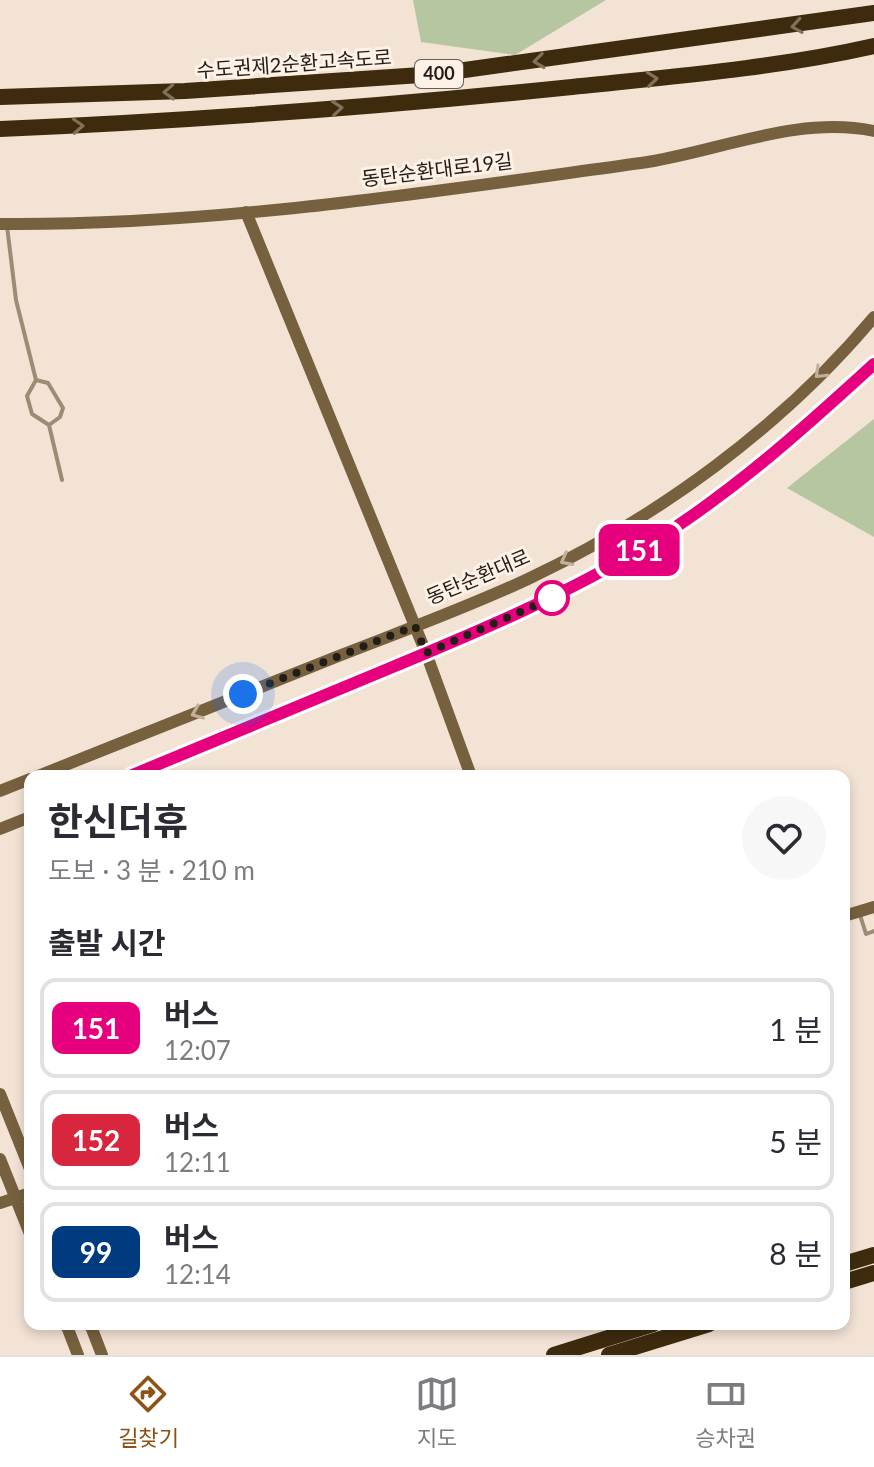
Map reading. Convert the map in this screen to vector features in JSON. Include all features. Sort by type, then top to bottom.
[{"type":"highway","name":"수도권제2순환고속도로","points":[[0,97],[185,91],[436,74],[874,13]]},
{"type":"highway","name":"400","points":[[0,129],[184,121],[445,100],[730,71],[874,46]]},
{"type":"highway","points":[[850,1262],[874,1255]]},
{"type":"highway","points":[[850,1280],[874,1273]]},
{"type":"highway","points":[[554,1355],[634,1330]]},
{"type":"highway","points":[[609,1355],[690,1330]]},
{"type":"main road","name":"동탄순환대로19길","points":[[4,224],[246,212],[651,161],[813,128],[874,131]]},
{"type":"main road","points":[[246,212],[426,653],[469,770]]},
{"type":"main road","name":"동탄순환대로","points":[[53,770],[415,626],[564,561],[665,500],[759,429],[845,350],[874,317]]},
{"type":"main road","points":[[144,770],[426,653],[576,586],[652,542],[777,451],[874,364]]},
{"type":"main road","points":[[0,791],[24,781]]},
{"type":"main road","points":[[0,829],[24,819]]},
{"type":"main road","points":[[850,915],[874,907]]},
{"type":"main road","points":[[0,1094],[24,1154]]},
{"type":"main road","points":[[0,1159],[24,1219]]},
{"type":"main road","points":[[0,1203],[24,1195]]},
{"type":"main road","points":[[68,1330],[78,1355]]},
{"type":"main road","points":[[92,1330],[102,1355]]},
{"type":"lane","points":[[4,224],[16,300],[36,380],[27,396],[32,414],[49,425],[62,480]]},
{"type":"lane","points":[[36,380],[48,383],[63,408],[60,417],[49,425]]},
{"type":"lane","points":[[859,913],[866,934],[874,931]]},
{"type":"green space","points":[[413,0],[606,0],[515,55],[421,42]]},
{"type":"green space","points":[[874,419],[874,537],[787,488]]},
{"type":"bus line","name":"151","points":[[145,770],[493,626],[576,586],[652,542],[725,492],[796,435],[874,364]]},
{"type":"route","points":[[243,694],[415,626],[426,653],[552,598]]}]
